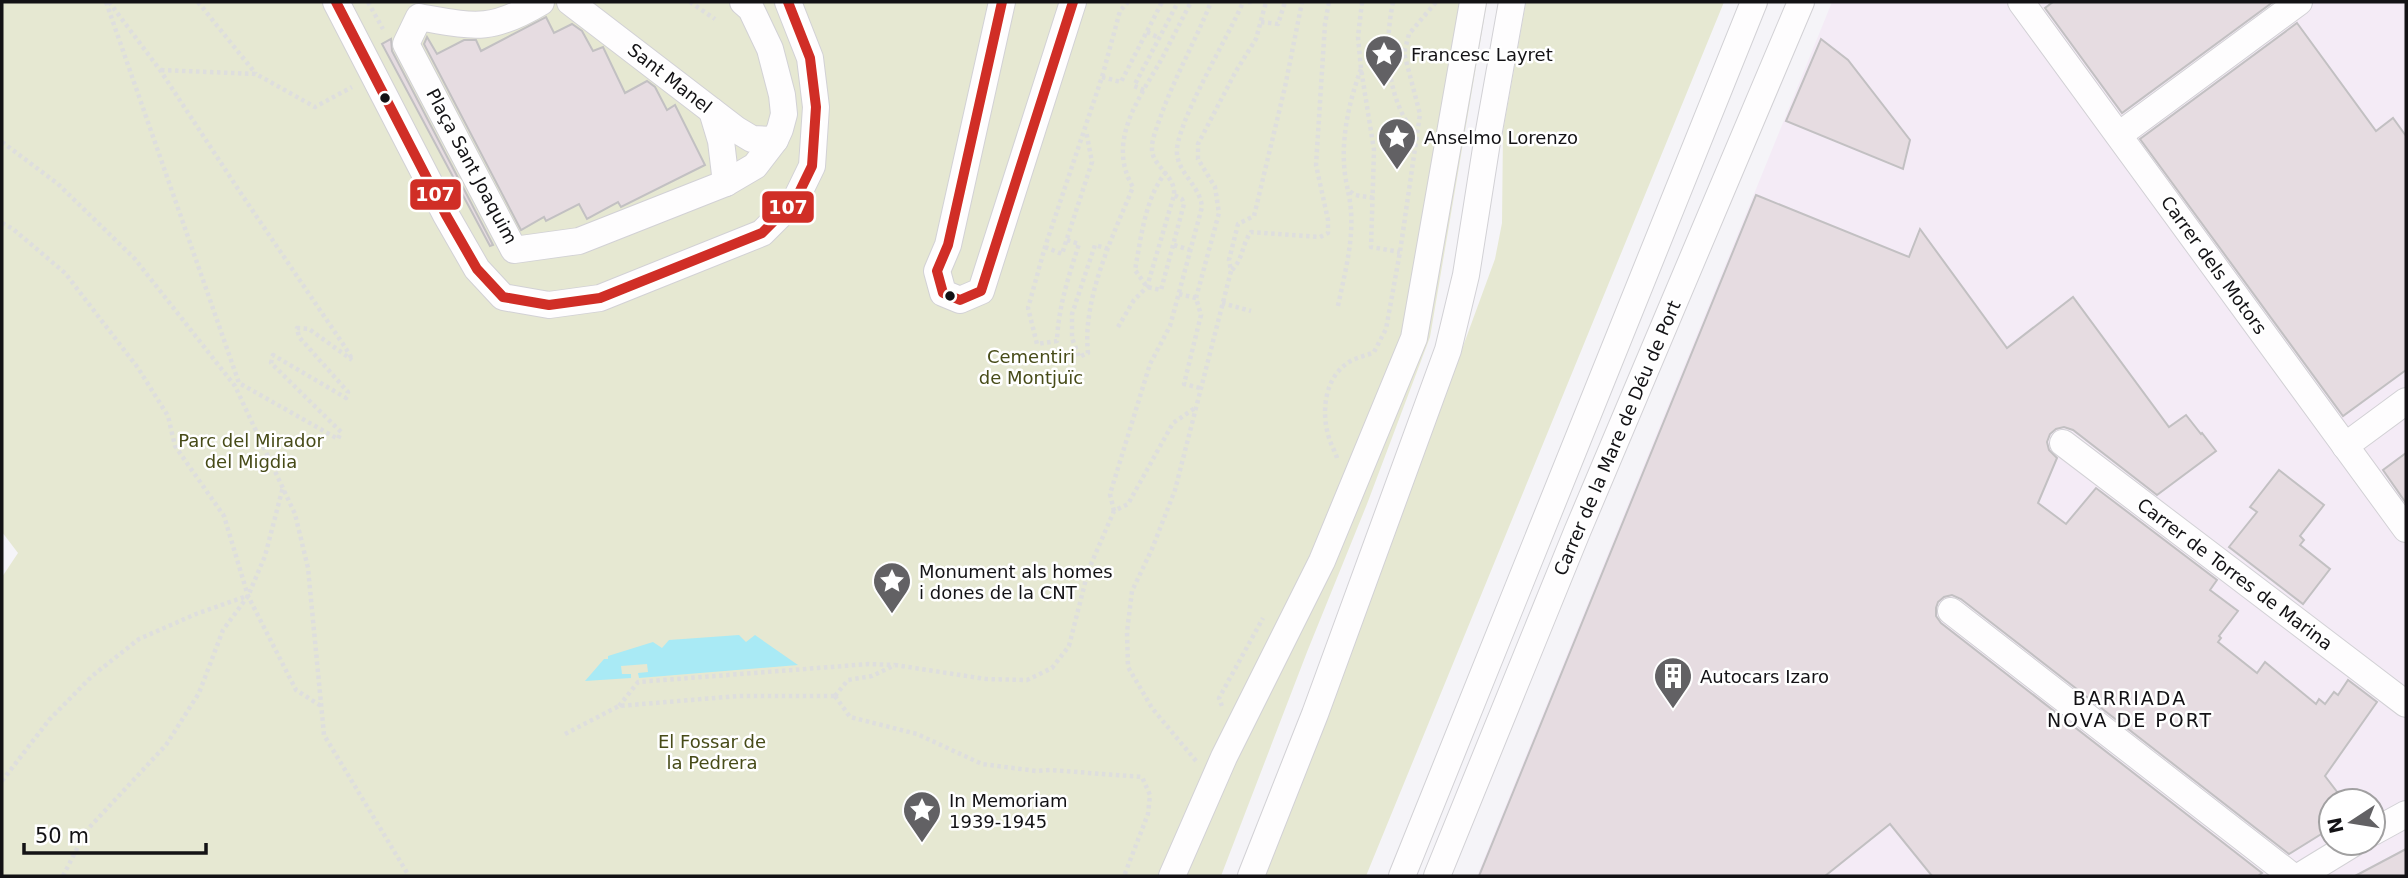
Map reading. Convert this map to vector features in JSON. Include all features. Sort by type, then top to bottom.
[{"type":"street","points":[[336,2],[446,215],[477,269],[503,297],[549,305],[600,298],[762,233],[796,199],[812,166],[816,107],[810,58],[788,2]]},
{"type":"street","name":"Plaça Sant Joaquim","points":[[541,2],[519,15],[487,26],[457,24],[415,9],[406,44],[514,250],[579,241],[726,183],[755,166],[775,141]]},
{"type":"street","name":"Sant Manel","points":[[570,2],[752,139],[775,141]]},
{"type":"street","points":[[743,2],[751,9],[770,49],[782,95],[783,114],[775,141]]},
{"type":"street","points":[[1002,2],[948,245],[937,271],[943,293],[960,300],[981,291],[1073,2]]},
{"type":"street","points":[[1172,876],[1214,778],[1322,561],[1414,338],[1473,2]]},
{"type":"street","points":[[1251,876],[1315,714],[1448,350],[1466,275],[1512,2]]},
{"type":"street","name":"Carrer de la Mare de Déu de Port","points":[[1402,876],[1754,2]]},
{"type":"street","name":"Carrer de la Mare de Déu de Port","points":[[1437,876],[1577,532],[1801,2]]},
{"type":"street","points":[[2119,135],[2299,2]]},
{"type":"street","name":"Carrer dels Motors","points":[[2026,4],[2406,529]]},
{"type":"street","points":[[712,111],[721,141],[726,183]]},
{"type":"street","points":[[2345,446],[2406,401]]},
{"type":"street","name":"Carrer de Torres de Marina","points":[[2063,443],[2406,704]]},
{"type":"street","points":[[1951,611],[2292,876]]},
{"type":"street","points":[[2387,824],[2406,814]]},
{"type":"street","points":[[2317,871],[2336,857]]},
{"type":"path","points":[[2,142],[58,184],[135,259],[237,385],[338,439],[341,432],[271,363],[274,355],[346,398],[348,391],[299,337],[297,328],[309,329],[352,360],[160,70],[107,2]]},
{"type":"path","points":[[107,2],[237,385],[295,514],[309,568],[324,735],[410,876]]},
{"type":"path","points":[[198,2],[256,74],[315,107],[373,75]]},
{"type":"path","points":[[368,2],[383,29]]},
{"type":"path","points":[[690,2],[715,19]]},
{"type":"path","points":[[1067,240],[1079,244],[1057,315],[1057,341],[1037,344],[1028,308],[1045,247],[1102,77],[1120,11],[1128,2]]},
{"type":"path","points":[[1102,77],[1121,82],[1162,2]]},
{"type":"path","points":[[1144,90],[1135,86],[1178,2]]},
{"type":"path","points":[[1108,249],[1095,245],[1072,314],[1072,338],[1079,357],[1088,353],[1089,311],[1108,249],[1133,187],[1126,174],[1122,146],[1128,118],[1191,2]]},
{"type":"path","points":[[1118,327],[1134,300],[1147,287],[1174,195],[1172,182],[1154,159],[1154,135],[1211,2]]},
{"type":"path","points":[[619,706],[638,682],[869,664],[895,665],[986,679],[1027,680],[1052,668],[1069,646],[1088,571],[1114,511],[1110,495],[1114,481],[1150,364],[1170,326],[1202,206],[1198,190],[1180,164],[1177,147],[1186,121],[1245,2],[1253,2]]},
{"type":"path","points":[[1200,388],[1184,384],[1201,315],[1196,298],[1219,213],[1215,187],[1198,159],[1198,144],[1256,39],[1266,2]]},
{"type":"path","points":[[1261,22],[1278,24],[1285,2]]},
{"type":"path","points":[[1214,778],[1197,763],[1152,708],[1128,667],[1127,632],[1132,590],[1175,490],[1231,271],[1229,260],[1238,224],[1254,216],[1302,2]]},
{"type":"path","points":[[1231,271],[1239,263],[1251,232],[1320,237],[1328,233],[1328,220],[1316,165],[1325,23],[1329,2]]},
{"type":"path","points":[[1362,2],[1359,37],[1361,69],[1374,150],[1371,247],[1400,252]]},
{"type":"path","points":[[1393,2],[1387,43],[1390,70],[1397,102],[1405,121],[1416,135]]},
{"type":"path","points":[[1337,463],[1338,456],[1329,440],[1325,418],[1327,394],[1337,372],[1352,360],[1374,352],[1382,341],[1400,252],[1420,114],[1404,52],[1409,34],[1436,2]]},
{"type":"path","points":[[1147,32],[1159,38]]},
{"type":"path","points":[[1338,306],[1352,240],[1353,220],[1344,167],[1347,115],[1361,69]]},
{"type":"path","points":[[160,70],[256,74]]},
{"type":"path","points":[[1045,247],[1062,254],[1067,240],[1092,162],[1085,128]]},
{"type":"path","points":[[1166,172],[1156,184],[1143,228],[1135,270],[1147,287],[1161,290],[1184,204],[1182,199],[1174,195]]},
{"type":"path","points":[[1348,190],[1355,195],[1374,198]]},
{"type":"path","points":[[2,223],[13,229],[65,273],[138,368],[167,416],[175,446],[224,516],[248,596],[296,690],[321,706]]},
{"type":"path","points":[[1174,245],[1190,250]]},
{"type":"path","points":[[1066,292],[1079,295]]},
{"type":"path","points":[[1179,294],[1196,298]]},
{"type":"path","points":[[1222,303],[1251,311]]},
{"type":"path","points":[[1114,511],[1128,504],[1173,423],[1195,408]]},
{"type":"path","points":[[63,876],[86,831],[166,745],[199,693],[223,630],[248,596],[265,556],[283,487]]},
{"type":"path","points":[[2,781],[57,711],[92,676],[139,639],[196,614],[248,596]]},
{"type":"path","points":[[1241,723],[1221,705],[1219,698],[1266,611]]},
{"type":"path","points":[[835,696],[848,680],[872,676],[895,665]]},
{"type":"path","points":[[565,734],[619,706],[738,696],[835,696]]},
{"type":"path","points":[[835,696],[850,717],[917,734],[982,764],[1036,771],[1142,777],[1150,795],[1148,814],[1124,876]]},
{"type":"shaded area","points":[[1832,2],[2406,2],[2406,876],[1477,876]]},
{"type":"green space","name":"Cementiri de Montjuïc","points":[[2,2],[1487,2],[1430,337],[1221,876],[2,876],[2,577],[18,553],[2,532]]},
{"type":"green space","points":[[1526,2],[1724,2],[1366,876],[1263,876],[1391,543],[1495,259],[1502,223],[1503,131]]},
{"type":"water","points":[[739,635],[746,642],[755,635],[798,665],[639,678],[638,673],[648,672],[647,664],[621,666],[622,674],[631,674],[631,678],[585,681],[608,656],[653,642],[662,648],[669,640]]},
{"type":"building","points":[[2053,2],[2273,2],[2122,113],[2045,8]]},
{"type":"building","points":[[546,17],[554,33],[572,24],[582,31],[593,51],[603,47],[625,93],[647,81],[655,87],[667,110],[675,105],[705,165],[621,207],[618,202],[587,219],[579,204],[546,221],[544,217],[521,230],[424,44],[427,37],[437,54],[464,40],[476,40],[481,51]]},
{"type":"building","points":[[2297,23],[2376,131],[2393,118],[2406,136],[2406,370],[2343,416],[2140,139]]},
{"type":"building","points":[[391,39],[392,51],[493,245],[490,246],[382,44]]},
{"type":"building","points":[[1821,39],[1848,60],[1910,140],[1903,169],[1786,121]]},
{"type":"building","points":[[1756,195],[1909,257],[1920,229],[2007,348],[2073,297],[2169,427],[2186,415],[2216,451],[2157,495],[2073,430],[2064,427],[2056,429],[2047,442],[2049,450],[2057,458],[2038,503],[2066,524],[2096,488],[2217,580],[2210,590],[2238,611],[2219,636],[2221,638],[2218,642],[2257,673],[2265,662],[2316,704],[2319,699],[2325,704],[2334,692],[2338,695],[2348,680],[2377,702],[2325,776],[2333,787],[2317,787],[2317,837],[2289,854],[1961,599],[1952,595],[1938,602],[1936,616],[1941,623],[2262,873],[2258,876],[1932,876],[1890,824],[1825,876],[1479,876]]},
{"type":"building","points":[[2406,453],[2406,503],[2383,470]]},
{"type":"building","points":[[2279,470],[2324,505],[2300,536],[2304,540],[2300,545],[2330,569],[2303,604],[2229,547],[2257,512],[2250,507]]},
{"type":"building","points":[[2406,849],[2406,876],[2355,876]]},
{"type":"transit line","name":"107","points":[[336,2],[446,215],[477,269],[503,297],[549,305],[600,298],[762,233],[796,199],[812,166],[816,107],[810,58],[788,2]]},
{"type":"transit line","name":"107","points":[[1002,2],[948,245],[937,271],[943,293],[960,300],[981,291],[1073,2]]},
{"type":"place","name":"Francesc Layret","points":[[1384,88]]},
{"type":"place","name":"Anselmo Lorenzo","points":[[1397,171]]},
{"type":"place","name":"Monument als homes i dones de la CNT","points":[[892,615]]},
{"type":"place","name":"Autocars Izaro","points":[[1673,710]]},
{"type":"place","name":"In Memoriam 1939-1945","points":[[922,844]]},
{"type":"district","name":"BARRIADA NOVA DE PORT","points":[[2130,709]]},
{"type":"park label","name":"Parc del Mirador del Migdia","points":[[251,450]]},
{"type":"park label","name":"El Fossar de la Pedrera","points":[[712,751]]}]
